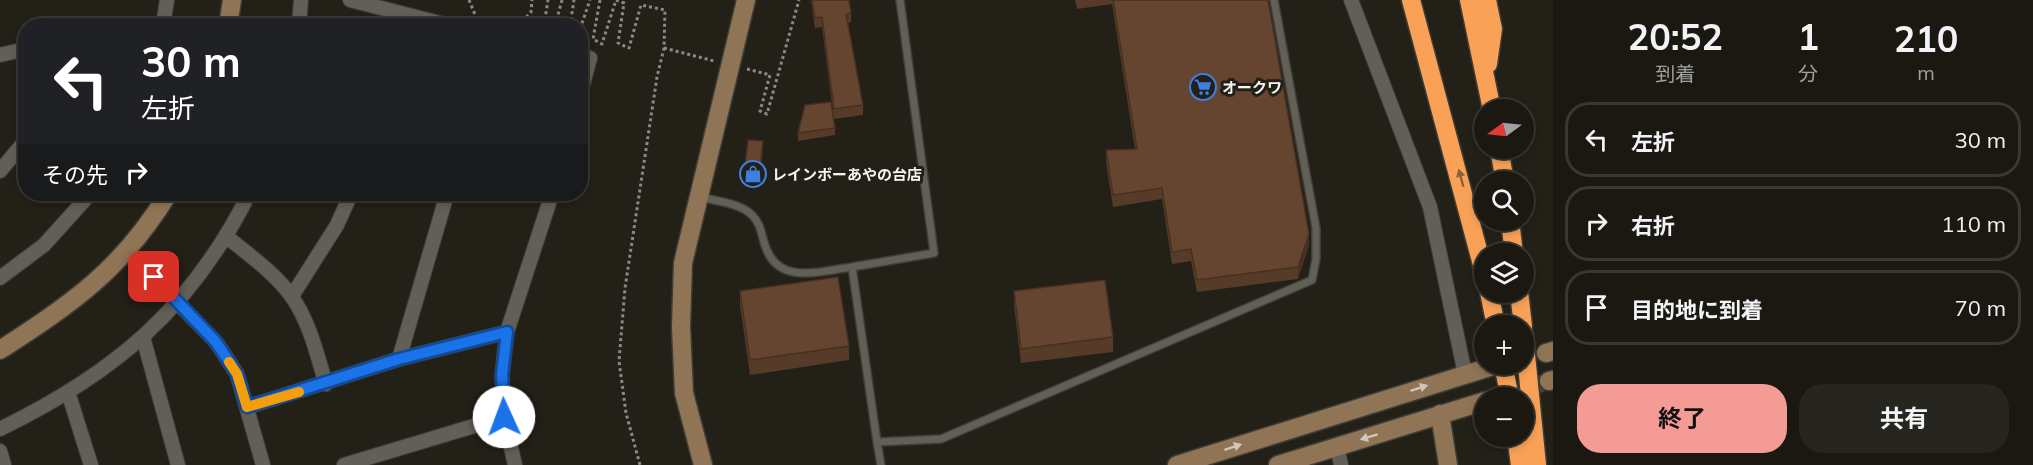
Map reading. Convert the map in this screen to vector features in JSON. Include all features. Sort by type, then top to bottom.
[{"type":"highway","points":[[1411,0],[1476,243]]},
{"type":"highway","points":[[1469,0],[1490,99]]},
{"type":"highway","points":[[1486,77],[1493,29],[1487,0]]},
{"type":"highway","points":[[1528,375],[1537,465]]},
{"type":"highway","points":[[1518,447],[1520,465]]},
{"type":"street","points":[[164,18],[167,0]]},
{"type":"street","points":[[229,18],[232,0]]},
{"type":"street","points":[[300,18],[301,0]]},
{"type":"street","points":[[350,0],[420,18]]},
{"type":"street","points":[[703,465],[684,393],[681,327],[683,263],[746,0]]},
{"type":"street","points":[[1351,0],[1430,207],[1464,374]]},
{"type":"street","points":[[0,55],[18,51]]},
{"type":"street","points":[[0,171],[18,150]]},
{"type":"street","points":[[0,278],[44,245],[84,201]]},
{"type":"street","points":[[0,350],[78,298],[128,252],[163,201]]},
{"type":"street","points":[[0,429],[68,392],[123,356],[180,302],[227,237],[245,201]]},
{"type":"street","points":[[292,296],[337,225],[348,201]]},
{"type":"street","points":[[399,359],[445,201]]},
{"type":"street","points":[[515,465],[504,417],[502,375],[507,332],[550,201]]},
{"type":"street","points":[[227,237],[260,264],[292,296],[307,324],[326,384]]},
{"type":"street","points":[[128,252],[180,302],[216,342],[237,374],[263,465]]},
{"type":"street","points":[[247,407],[326,384],[399,359],[507,332]]},
{"type":"street","points":[[143,337],[178,465]]},
{"type":"street","points":[[1177,465],[1474,372]]},
{"type":"street","points":[[68,392],[91,465]]},
{"type":"street","points":[[1278,465],[1474,404]]},
{"type":"street","points":[[1440,414],[1448,465]]},
{"type":"street","points":[[344,465],[504,417]]},
{"type":"street","points":[[1337,447],[1341,465]]},
{"type":"street","points":[[0,452],[4,465]]},
{"type":"lane","points":[[700,197],[737,206],[752,214],[761,228],[771,261],[785,271],[802,273],[852,267],[934,253],[900,0]]},
{"type":"lane","points":[[877,442],[941,439],[1312,280],[1316,259],[1316,228],[1274,0]]},
{"type":"lane","points":[[852,267],[881,465]]},
{"type":"path","points":[[469,0],[476,18]]},
{"type":"path","points":[[525,18],[531,12],[532,0]]},
{"type":"path","points":[[545,18],[548,0]]},
{"type":"path","points":[[557,18],[562,0]]},
{"type":"path","points":[[571,18],[574,0]]},
{"type":"path","points":[[584,18],[590,0]]},
{"type":"path","points":[[600,0],[593,39],[602,44],[616,0],[624,3],[618,43],[629,48],[641,5],[665,10],[664,48],[657,76],[625,288],[619,361],[626,413],[640,465]]},
{"type":"path","points":[[738,67],[770,75],[760,111],[767,114],[799,0]]},
{"type":"path","points":[[664,48],[717,62]]},
{"type":"building","points":[[812,0],[849,0],[851,13],[846,14],[863,105],[834,109],[822,17],[815,18]]},
{"type":"building","name":"オークワ","points":[[1113,0],[1268,0],[1309,234],[1298,267],[1197,280],[1191,249],[1172,252],[1162,188],[1113,195],[1106,150],[1137,149]]},
{"type":"building","points":[[831,102],[835,128],[798,133],[805,105]]},
{"type":"building","name":"レインボーあやの台店","points":[[748,140],[763,141],[759,176],[744,174]]},
{"type":"building","points":[[838,277],[849,346],[750,360],[740,291]]},
{"type":"building","points":[[1105,280],[1113,337],[1021,349],[1014,291]]},
{"type":"tunnel","points":[[1529,387],[1549,381]]},
{"type":"slow traffic","points":[[229,362],[237,374],[247,407],[299,392]]},
{"type":"place","name":"オークワ","points":[[1203,87]]},
{"type":"place","name":"レインボーあやの台店","points":[[753,174]]},
{"type":"route","points":[[154,277],[216,342],[237,374],[247,407],[326,384],[399,359],[507,332],[502,375],[504,417]]}]
